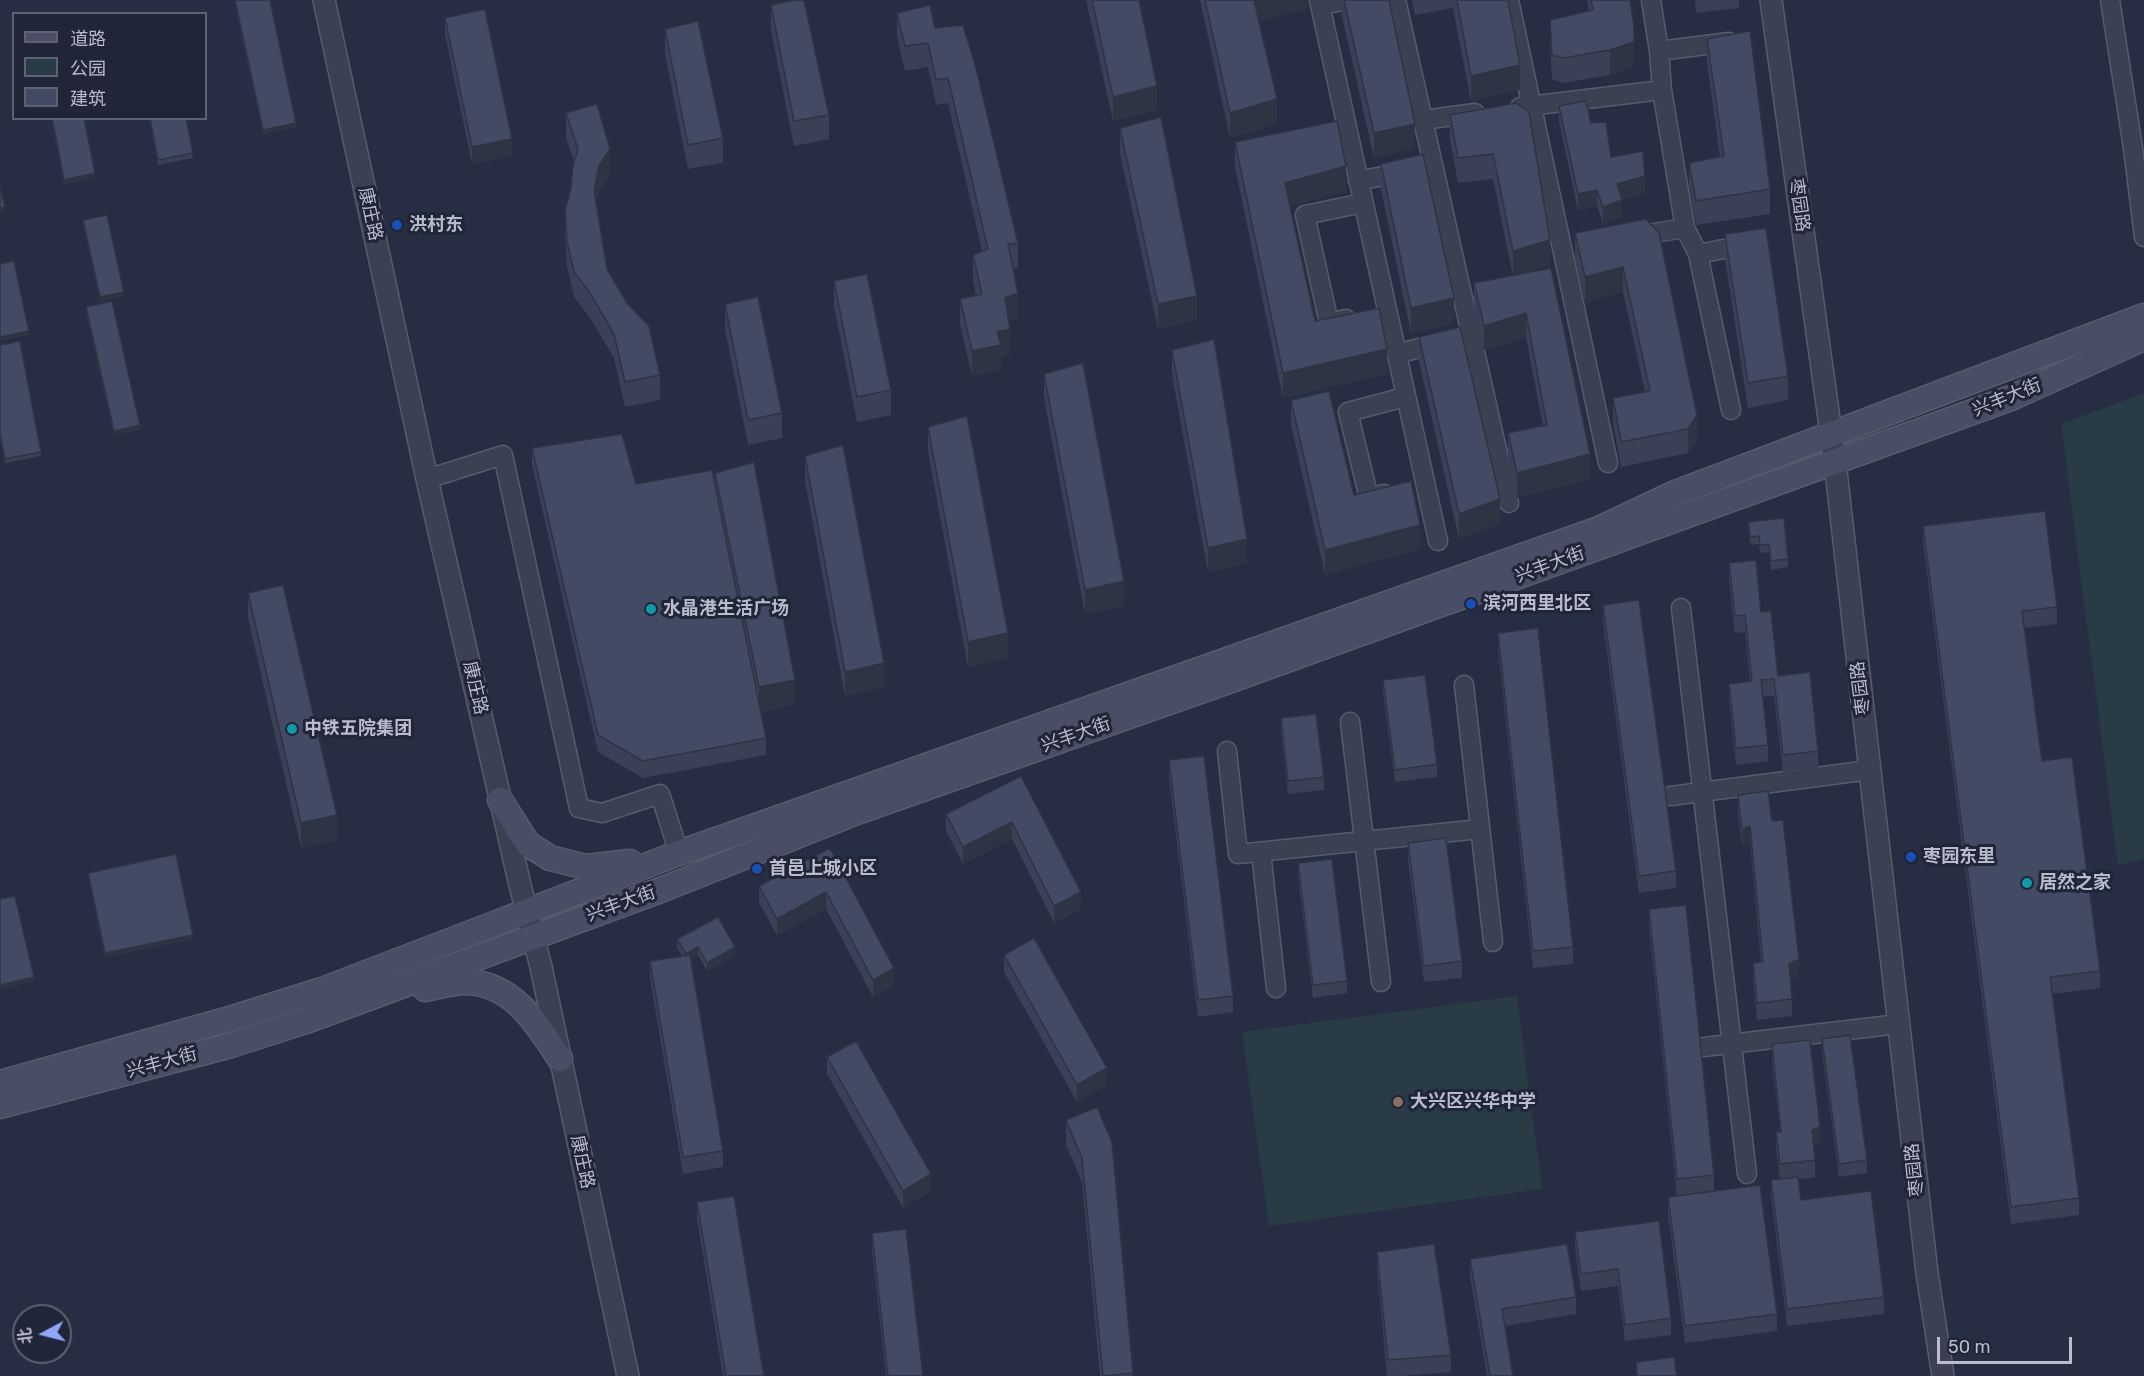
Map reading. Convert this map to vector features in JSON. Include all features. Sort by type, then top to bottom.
[{"type":"main road","name":"兴丰大街","points":[[0,1083],[233,1018],[322,990],[672,856],[1599,529],[1673,494],[2144,316]]},
{"type":"main road","name":"兴丰大街","points":[[0,1106],[228,1046],[306,1021],[666,888],[857,812],[1223,683],[2011,398],[2144,338]]},
{"type":"main road","points":[[500,800],[528,844],[550,858],[586,867],[672,856]]},
{"type":"main road","points":[[399,987],[423,989],[465,982],[492,985],[520,1004],[560,1059]]},
{"type":"street","name":"康庄路","points":[[324,0],[427,478],[500,800],[534,936],[628,1376]]},
{"type":"street","points":[[1345,0],[1319,3],[1363,203],[1374,312],[1395,354],[1405,397],[1413,487],[1438,542]]},
{"type":"street","points":[[1396,0],[1433,166],[1469,297],[1471,335],[1509,503]]},
{"type":"street","points":[[1509,0],[1562,247],[1562,274],[1608,463]]},
{"type":"street","points":[[1651,0],[1662,90],[1685,228],[1698,254],[1731,410]]},
{"type":"street","name":"枣园路","points":[[1771,0],[1832,435],[1927,1273],[1943,1376]]},
{"type":"street","points":[[2110,0],[2138,147],[2144,237]]},
{"type":"street","points":[[1659,51],[1746,40]]},
{"type":"street","points":[[1423,120],[1662,90]]},
{"type":"street","points":[[1358,181],[1433,166]]},
{"type":"street","points":[[1363,203],[1305,215],[1329,323],[1374,312]]},
{"type":"street","points":[[1618,238],[1685,228]]},
{"type":"street","points":[[1698,254],[1767,240]]},
{"type":"street","points":[[1562,247],[1584,243]]},
{"type":"street","points":[[1395,354],[1471,335]]},
{"type":"street","points":[[1405,397],[1348,412],[1369,498],[1413,487]]},
{"type":"street","points":[[427,478],[503,456],[579,808],[602,813],[660,794],[672,856]]},
{"type":"street","points":[[1681,608],[1747,1174]]},
{"type":"street","points":[[1464,685],[1493,942]]},
{"type":"street","points":[[1350,722],[1382,982]]},
{"type":"street","points":[[1227,751],[1239,854],[1480,829]]},
{"type":"street","points":[[1671,796],[1870,770]]},
{"type":"street","points":[[1261,852],[1276,988]]},
{"type":"street","points":[[1704,1047],[1899,1024]]},
{"type":"green space","points":[[2144,393],[2144,859],[2118,865],[2061,424]]},
{"type":"green space","points":[[1517,996],[1542,1189],[1269,1226],[1242,1032]]},
{"type":"building","points":[[235,0],[270,0],[296,123],[263,130]]},
{"type":"building","points":[[804,0],[829,115],[794,121],[771,5]]},
{"type":"building","points":[[1092,0],[1139,0],[1157,86],[1113,97]]},
{"type":"building","points":[[1205,0],[1254,0],[1277,99],[1230,113]]},
{"type":"building","points":[[1344,0],[1389,0],[1415,124],[1374,133]]},
{"type":"building","points":[[1457,0],[1508,0],[1520,65],[1471,76]]},
{"type":"building","points":[[1591,0],[1630,0],[1634,42],[1610,50],[1564,58],[1552,55],[1550,20],[1593,10]]},
{"type":"building","points":[[930,5],[935,28],[963,25],[976,68],[1018,243],[1008,244],[1018,293],[1005,298],[1010,329],[997,332],[1001,345],[972,351],[960,299],[982,294],[973,255],[988,249],[948,78],[936,80],[928,43],[905,46],[897,13]]},
{"type":"building","points":[[485,9],[512,139],[472,147],[445,18]]},
{"type":"building","points":[[698,21],[723,138],[688,145],[665,29]]},
{"type":"building","points":[[1750,31],[1770,189],[1696,201],[1689,163],[1724,156],[1707,39]]},
{"type":"building","points":[[1586,101],[1591,123],[1606,122],[1611,157],[1643,151],[1645,176],[1617,184],[1622,200],[1603,207],[1597,190],[1578,194],[1559,106]]},
{"type":"building","points":[[1516,103],[1529,112],[1550,240],[1513,251],[1493,154],[1458,158],[1450,115]]},
{"type":"building","points":[[597,104],[610,149],[599,166],[594,190],[607,269],[627,303],[649,326],[660,375],[625,382],[614,334],[590,293],[574,272],[567,241],[565,211],[578,149],[566,113]]},
{"type":"building","points":[[1161,117],[1197,296],[1158,304],[1120,128]]},
{"type":"building","points":[[52,120],[84,120],[95,173],[64,180]]},
{"type":"building","points":[[150,120],[186,120],[193,153],[158,160]]},
{"type":"building","points":[[1337,121],[1346,166],[1285,183],[1315,321],[1379,308],[1387,349],[1283,373],[1235,142]]},
{"type":"building","points":[[1423,154],[1454,298],[1411,308],[1381,164]]},
{"type":"building","points":[[0,185],[5,207],[0,208]]},
{"type":"building","points":[[107,215],[124,292],[100,297],[83,220]]},
{"type":"building","points":[[1646,219],[1659,233],[1697,415],[1688,429],[1621,442],[1613,398],[1650,391],[1623,267],[1585,277],[1575,233]]},
{"type":"building","points":[[1766,228],[1788,376],[1748,383],[1725,234]]},
{"type":"building","points":[[14,261],[29,331],[0,337],[0,264]]},
{"type":"building","points":[[1551,268],[1590,454],[1517,473],[1508,433],[1547,425],[1526,313],[1484,326],[1474,283]]},
{"type":"building","points":[[867,274],[891,390],[857,397],[834,281]]},
{"type":"building","points":[[758,297],[782,413],[748,420],[725,304]]},
{"type":"building","points":[[112,301],[140,425],[114,431],[86,307]]},
{"type":"building","points":[[1460,327],[1500,499],[1459,514],[1419,337]]},
{"type":"building","points":[[1214,339],[1247,539],[1208,548],[1172,350]]},
{"type":"building","points":[[20,341],[41,452],[5,459],[0,434],[0,345]]},
{"type":"building","points":[[1083,363],[1124,581],[1085,590],[1044,374]]},
{"type":"building","points":[[1329,391],[1354,495],[1411,481],[1420,525],[1325,550],[1291,400]]},
{"type":"building","points":[[967,416],[1008,633],[968,642],[928,427]]},
{"type":"building","name":"水晶港生活广场","points":[[622,434],[636,484],[712,470],[766,738],[643,761],[598,735],[532,448]]},
{"type":"building","points":[[843,445],[884,663],[845,672],[805,456]]},
{"type":"building","points":[[754,462],[795,680],[759,687],[715,473]]},
{"type":"building","name":"居然之家","points":[[2045,511],[2057,607],[2022,611],[2042,761],[2072,757],[2100,971],[2050,977],[2079,1198],[2011,1207],[1923,526]]},
{"type":"building","points":[[1784,518],[1788,559],[1771,561],[1769,544],[1760,545],[1759,536],[1750,537],[1748,522]]},
{"type":"building","points":[[1756,560],[1761,612],[1771,611],[1778,676],[1810,672],[1818,751],[1783,755],[1774,679],[1761,680],[1768,745],[1736,748],[1729,684],[1752,681],[1745,615],[1735,616],[1729,563]]},
{"type":"building","name":"中铁五院集团","points":[[283,585],[337,815],[301,823],[248,593]]},
{"type":"building","points":[[1639,600],[1676,871],[1639,876],[1603,605]]},
{"type":"building","points":[[1538,628],[1573,947],[1533,951],[1498,633]]},
{"type":"building","points":[[1425,675],[1437,764],[1395,770],[1383,680]]},
{"type":"building","points":[[1316,714],[1324,777],[1288,781],[1281,718]]},
{"type":"building","points":[[1204,756],[1233,996],[1198,1000],[1169,760]]},
{"type":"building","points":[[1021,776],[1081,892],[1054,906],[1012,822],[963,847],[946,814]]},
{"type":"building","points":[[1768,791],[1772,821],[1783,820],[1799,959],[1789,964],[1792,999],[1757,1003],[1753,963],[1763,962],[1750,826],[1742,829],[1738,795]]},
{"type":"building","points":[[1446,838],[1462,961],[1424,966],[1408,843]]},
{"type":"building","points":[[830,848],[894,968],[873,980],[826,892],[777,919],[759,886]]},
{"type":"building","points":[[176,854],[193,935],[105,953],[88,873]]},
{"type":"building","points":[[1332,859],[1347,981],[1313,985],[1298,863]]},
{"type":"building","points":[[15,896],[34,977],[0,985],[0,899]]},
{"type":"building","points":[[1686,905],[1714,1175],[1677,1179],[1649,909]]},
{"type":"building","points":[[718,917],[735,947],[707,963],[698,947],[686,954],[677,939]]},
{"type":"building","points":[[1034,938],[1107,1068],[1077,1085],[1004,955]]},
{"type":"building","points":[[690,955],[723,1151],[683,1157],[650,961]]},
{"type":"building","points":[[1850,1035],[1867,1160],[1839,1164],[1822,1039]]},
{"type":"building","points":[[1810,1040],[1820,1127],[1812,1130],[1815,1160],[1780,1164],[1776,1132],[1781,1132],[1772,1044]]},
{"type":"building","points":[[856,1041],[931,1174],[903,1191],[827,1057]]},
{"type":"building","points":[[1097,1107],[1112,1142],[1133,1373],[1103,1376],[1082,1158],[1066,1120]]},
{"type":"building","points":[[1798,1177],[1801,1200],[1871,1191],[1884,1297],[1787,1309],[1771,1180]]},
{"type":"building","points":[[1760,1185],[1777,1314],[1685,1326],[1668,1197]]},
{"type":"building","points":[[734,1196],[764,1376],[726,1376],[697,1202]]},
{"type":"building","points":[[1659,1221],[1671,1318],[1625,1325],[1618,1269],[1581,1274],[1575,1232]]},
{"type":"building","points":[[906,1229],[923,1376],[888,1376],[872,1233]]},
{"type":"building","points":[[1434,1244],[1451,1355],[1388,1360],[1377,1252]]},
{"type":"building","points":[[1567,1244],[1576,1297],[1502,1309],[1513,1376],[1490,1376],[1470,1259]]},
{"type":"building","points":[[1674,1357],[1677,1376],[1637,1376],[1636,1362]]},
{"type":"place","name":"洪村东","points":[[397,225]]},
{"type":"place","name":"滨河西里北区","points":[[1471,604]]},
{"type":"place","name":"水晶港生活广场","points":[[651,609]]},
{"type":"place","name":"中铁五院集团","points":[[292,729]]},
{"type":"place","name":"枣园东里","points":[[1911,857]]},
{"type":"place","name":"首邑上城小区","points":[[757,869]]},
{"type":"place","name":"居然之家","points":[[2027,883]]},
{"type":"place","name":"大兴区兴华中学","points":[[1398,1102]]}]
